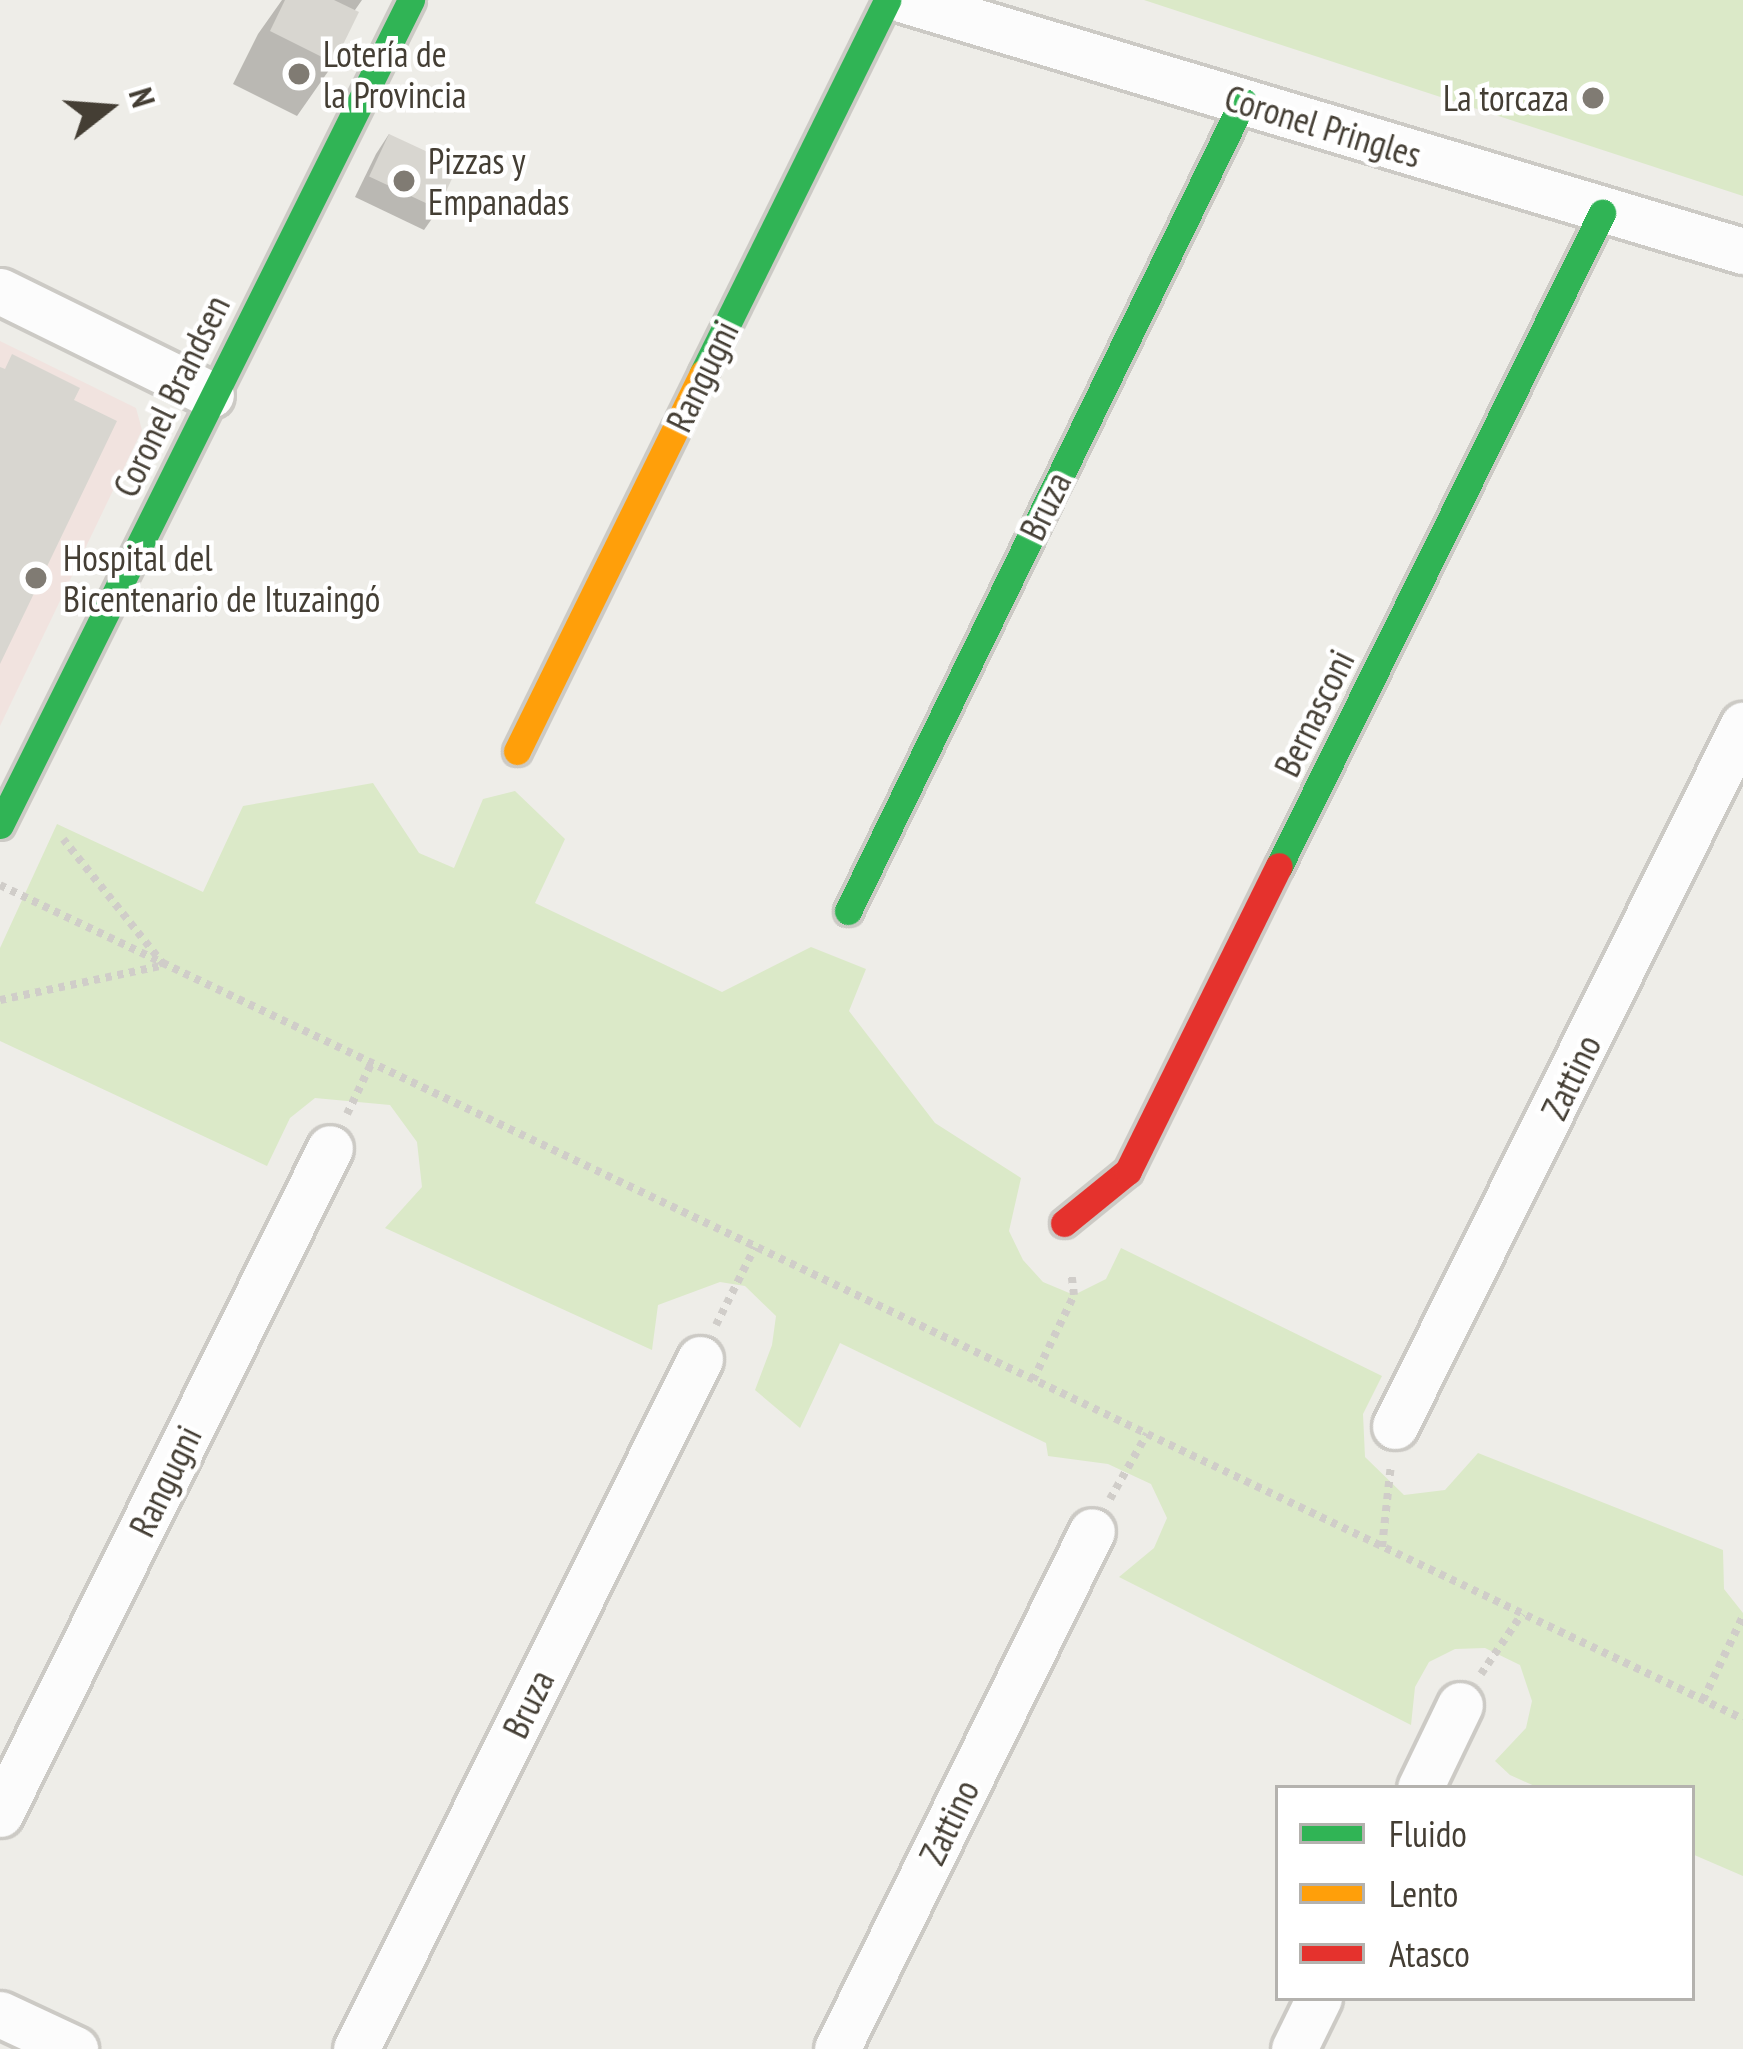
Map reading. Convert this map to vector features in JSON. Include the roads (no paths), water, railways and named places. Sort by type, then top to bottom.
[{"type":"street","name":"Coronel Brandsen","points":[[0,825],[411,0]]},
{"type":"street","name":"Rangugni","points":[[518,752],[887,0]]},
{"type":"street","name":"Coronel Pringles","points":[[904,0],[1602,213],[1743,251]]},
{"type":"street","name":"Bruza","points":[[848,911],[1243,101]]},
{"type":"street","name":"Bernasconi","points":[[1064,1222],[1128,1171],[1602,213]]},
{"type":"street","points":[[0,291],[211,395]]},
{"type":"street","name":"Zattino","points":[[1395,1426],[1743,725]]},
{"type":"street","name":"Rangugni","points":[[0,1814],[330,1148]]},
{"type":"street","name":"Bruza","points":[[356,2049],[700,1359]]},
{"type":"street","name":"Zattino","points":[[837,2049],[1092,1531]]},
{"type":"street","points":[[1421,1785],[1460,1705]]},
{"type":"street","points":[[1294,2049],[1317,2001]]},
{"type":"street","points":[[0,2014],[75,2049]]},
{"type":"place","name":"Lotería de la Provincia","points":[[299,74]]},
{"type":"place","name":"La torcaza","points":[[1593,98]]},
{"type":"place","name":"Pizzas y Empanadas","points":[[404,181]]},
{"type":"place","name":"Hospital del Bicentenario de Ituzaingó","points":[[36,578]]}]
